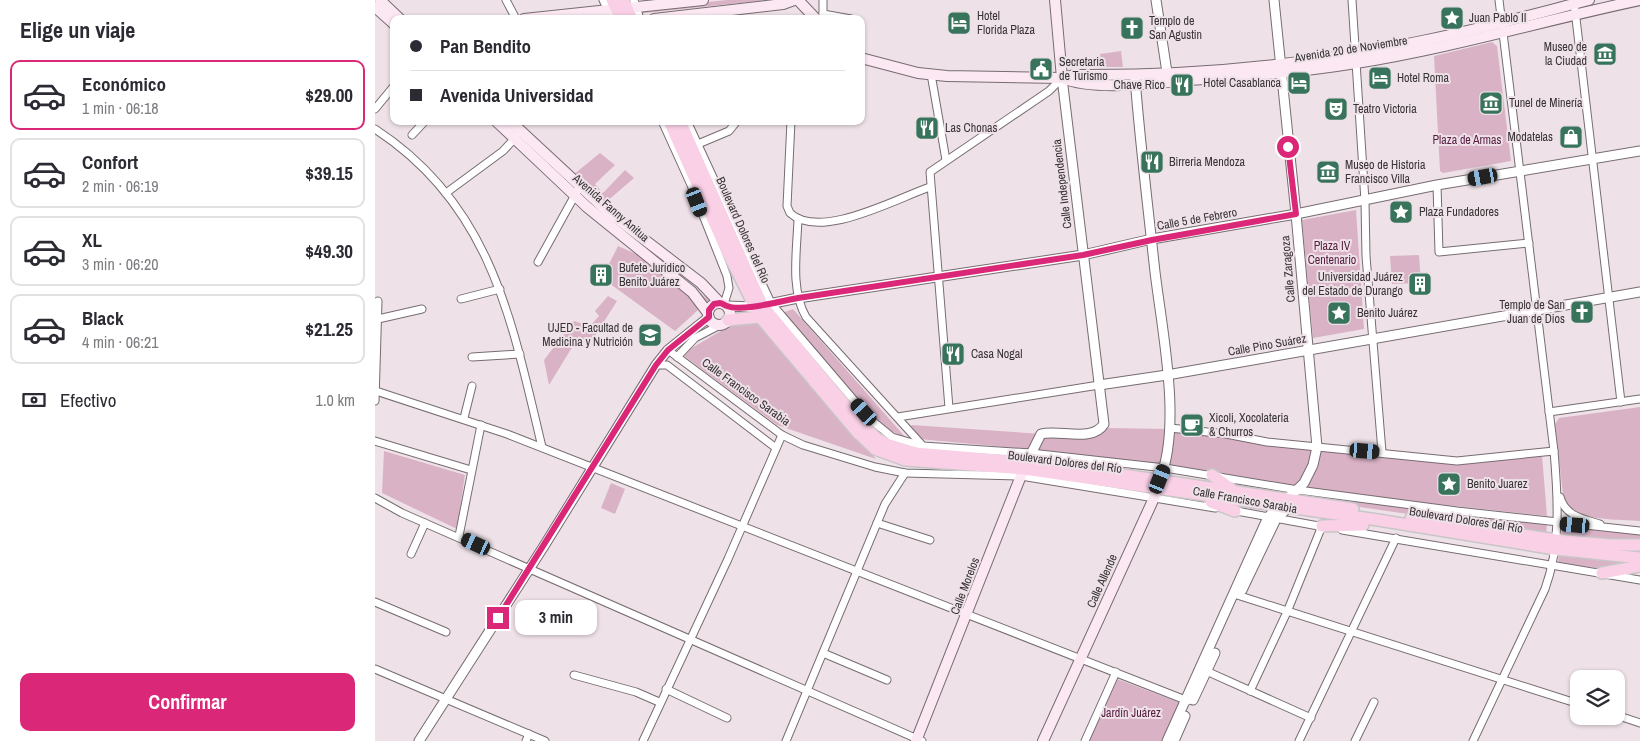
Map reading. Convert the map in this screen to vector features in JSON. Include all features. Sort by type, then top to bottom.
[{"type":"main road","points":[[380,0],[396,15]]},
{"type":"main road","points":[[563,15],[703,0]]},
{"type":"main road","points":[[688,15],[783,4],[794,0]]},
{"type":"main road","points":[[798,0],[818,15]]},
{"type":"main road","name":"Calle Independencia","points":[[1055,0],[1062,78]]},
{"type":"main road","name":"Avenida 20 de Noviembre","points":[[865,59],[931,74],[969,77],[1062,78],[1074,82],[1168,78],[1280,68],[1429,49],[1575,6],[1589,0]]},
{"type":"main road","name":"Avenida 20 de Noviembre","points":[[1575,6],[1640,0]]},
{"type":"main road","points":[[375,7],[390,20]]},
{"type":"main road","name":"Avenida Fanny Anitua","points":[[510,125],[518,135],[578,191],[604,221],[692,292],[709,315]]},
{"type":"main road","name":"Boulevard Dolores del Río","points":[[671,125],[720,233],[762,305],[856,418],[881,441],[896,448],[915,453],[1026,465],[1194,494],[1289,501],[1640,558]]},
{"type":"main road","name":"Boulevard Dolores del Río","points":[[681,125],[762,305],[760,318],[851,426],[875,449],[913,462],[1026,465]]},
{"type":"main road","name":"Avenida Fanny Anitua","points":[[578,191],[701,283],[724,304]]},
{"type":"main road","points":[[717,252],[720,233]]},
{"type":"main road","points":[[740,257],[741,238]]},
{"type":"main road","points":[[728,321],[730,313],[724,304],[711,307],[709,315],[714,323],[760,318]]},
{"type":"main road","points":[[728,321],[762,305]]},
{"type":"main road","name":"Calle Morelos","points":[[918,740],[1026,465]]},
{"type":"main road","points":[[1212,475],[1233,490]]},
{"type":"main road","name":"Boulevard Dolores del Río","points":[[1157,488],[1233,490],[1378,520],[1556,544],[1640,545]]},
{"type":"main road","name":"Calle Allende","points":[[1043,741],[1157,488]]},
{"type":"main road","points":[[1194,494],[1235,511]]},
{"type":"main road","points":[[1322,526],[1369,524],[1378,520]]},
{"type":"main road","points":[[1602,573],[1640,566]]},
{"type":"street","points":[[506,0],[514,15]]},
{"type":"street","points":[[603,0],[622,9]]},
{"type":"street","points":[[821,15],[823,0]]},
{"type":"street","points":[[1156,0],[1168,78]]},
{"type":"street","name":"Calle Zaragoza","points":[[1274,0],[1317,447]]},
{"type":"street","points":[[1352,0],[1365,201],[1366,256],[1382,452]]},
{"type":"street","points":[[1473,741],[1545,589],[1553,565],[1557,523],[1554,451],[1499,0]]},
{"type":"street","points":[[1575,6],[1621,402]]},
{"type":"street","points":[[931,74],[946,160]]},
{"type":"street","points":[[949,408],[940,277],[930,172],[1049,91],[1062,78]]},
{"type":"street","name":"Calle Independencia","points":[[1037,441],[1040,434],[1089,433],[1101,429],[1104,424],[1062,78]]},
{"type":"street","name":"Calle Allende","points":[[1136,80],[1167,375],[1170,428],[1165,468],[1157,488]]},
{"type":"street","points":[[375,109],[390,91]]},
{"type":"street","points":[[412,135],[421,125]]},
{"type":"street","points":[[664,125],[691,185],[729,284],[724,304]]},
{"type":"street","points":[[689,125],[741,238],[762,305],[870,419],[892,437],[923,446],[1026,465],[1165,468],[1212,475],[1289,501],[1640,531]]},
{"type":"street","points":[[698,144],[729,130],[733,125]]},
{"type":"street","points":[[791,125],[787,206],[790,213],[798,219],[818,222],[849,217],[930,187]]},
{"type":"street","points":[[375,129],[415,161],[446,193],[483,249],[500,289],[520,354],[542,447]]},
{"type":"street","points":[[446,193],[503,151],[518,135]]},
{"type":"street","name":"Calle 5 de Febrero","points":[[724,304],[762,305],[1083,255],[1152,240],[1365,201],[1437,185],[1640,151]]},
{"type":"street","points":[[1437,185],[1439,252],[1529,242]]},
{"type":"street","points":[[538,262],[578,191]]},
{"type":"street","points":[[798,219],[798,298],[806,317],[923,446]]},
{"type":"street","points":[[461,299],[500,289]]},
{"type":"street","name":"Calle Pino Suárez","points":[[898,417],[1167,375],[1536,311],[1608,296],[1640,292]]},
{"type":"street","points":[[375,401],[378,301]]},
{"type":"street","points":[[378,319],[422,309]]},
{"type":"street","points":[[419,741],[656,365],[668,350],[709,315]]},
{"type":"street","points":[[677,357],[695,338],[728,321]]},
{"type":"street","name":"Calle Francisco Sarabia","points":[[668,350],[783,435],[803,445],[875,467],[905,473],[1026,465],[1157,488],[1235,511],[1272,518],[1640,580]]},
{"type":"street","points":[[472,357],[520,354]]},
{"type":"street","name":"Calle Francisco Sarabia","points":[[656,365],[667,365],[777,448]]},
{"type":"street","points":[[464,418],[472,386]]},
{"type":"street","points":[[376,391],[464,418],[542,447],[1189,701]]},
{"type":"street","points":[[1549,412],[1640,399]]},
{"type":"street","points":[[459,536],[481,425]]},
{"type":"street","points":[[1170,428],[1317,447],[1461,461],[1554,451]]},
{"type":"street","points":[[643,741],[659,702],[691,639],[783,435]]},
{"type":"street","points":[[375,441],[471,470]]},
{"type":"street","name":"Calle Morelos","points":[[1026,465],[1037,441]]},
{"type":"street","points":[[1167,741],[1204,670],[1272,518],[1289,501],[1313,465],[1317,447]]},
{"type":"street","points":[[786,741],[885,504],[905,473]]},
{"type":"street","points":[[1557,489],[1562,504],[1571,513],[1615,528]]},
{"type":"street","points":[[375,498],[425,523],[459,536],[528,569],[808,690],[918,740]]},
{"type":"street","points":[[411,554],[425,523]]},
{"type":"street","points":[[877,523],[930,540]]},
{"type":"street","points":[[1250,691],[1287,612],[1322,526]]},
{"type":"street","points":[[1299,741],[1396,538]]},
{"type":"street","points":[[1237,595],[1570,701]]},
{"type":"street","points":[[375,602],[446,632]]},
{"type":"street","points":[[823,653],[887,680]]},
{"type":"street","points":[[375,669],[527,738],[545,741]]},
{"type":"street","points":[[1204,670],[1311,718]]},
{"type":"street","points":[[1085,741],[1116,672]]},
{"type":"street","points":[[574,675],[636,692],[659,702]]},
{"type":"street","points":[[666,689],[727,718]]},
{"type":"street","points":[[1174,741],[1189,701]]},
{"type":"street","points":[[1355,741],[1374,702]]},
{"type":"street","points":[[1625,718],[1640,723]]},
{"type":"green space","points":[[727,0],[769,0],[643,13],[642,9]]},
{"type":"green space","name":"Plaza de Armas","points":[[1492,42],[1497,46],[1511,161],[1443,173],[1440,171],[1434,56]]},
{"type":"green space","points":[[1121,51],[1123,67],[1102,67],[1100,54]]},
{"type":"green space","points":[[600,153],[615,165],[595,184],[603,193],[625,170],[634,178],[605,203],[573,175]]},
{"type":"green space","name":"Plaza IV Centenario","points":[[1356,210],[1364,329],[1313,338],[1302,220]]},
{"type":"green space","points":[[618,246],[668,268],[709,300],[675,331],[602,278]]},
{"type":"green space","points":[[1419,255],[1421,283],[1392,284],[1390,256]]},
{"type":"green space","points":[[608,296],[617,301],[590,344],[579,336],[549,385],[544,360],[574,321],[590,326],[599,316],[595,311]]},
{"type":"green space","points":[[793,309],[906,438],[883,427],[782,313]]},
{"type":"green space","points":[[755,317],[876,459],[777,425],[684,356],[690,349],[736,322]]},
{"type":"green space","points":[[1640,407],[1640,521],[1589,517],[1571,509],[1564,503],[1555,424],[1559,418]]},
{"type":"green space","points":[[912,425],[1087,437],[1098,435],[1108,428],[1169,429],[1459,462],[1542,455],[1547,516],[1334,493],[1036,450],[919,439],[909,427]]},
{"type":"green space","points":[[384,451],[465,475],[457,529],[382,493]]},
{"type":"green space","points":[[611,483],[625,489],[615,514],[601,508]]},
{"type":"green space","points":[[1232,484],[1547,525],[1546,534],[1256,492]]},
{"type":"green space","points":[[1562,526],[1640,534],[1640,539],[1618,542],[1561,537]]},
{"type":"green space","points":[[1559,552],[1626,559],[1603,569],[1558,563]]},
{"type":"green space","name":"Jardín Juárez","points":[[1117,679],[1178,702],[1179,706],[1163,741],[1088,741]]},
{"type":"place","name":"Juan Pablo II","points":[[1452,18]]},
{"type":"place","name":"Hotel Florida Plaza","points":[[959,23]]},
{"type":"place","name":"Templo de San Agustin","points":[[1132,28]]},
{"type":"place","name":"Museo de la Ciudad","points":[[1605,54]]},
{"type":"place","name":"Secretaria de Turismo","points":[[1041,69]]},
{"type":"place","name":"Hotel Roma","points":[[1380,78]]},
{"type":"place","name":"Hotel Casablanca","points":[[1299,83]]},
{"type":"place","name":"Chave Rico","points":[[1182,85]]},
{"type":"place","name":"Tunel de Minería","points":[[1491,103]]},
{"type":"place","name":"Teatro Victoria","points":[[1336,109]]},
{"type":"place","name":"Las Chonas","points":[[927,128]]},
{"type":"place","name":"Modatelas","points":[[1571,137]]},
{"type":"place","name":"Birreria Mendoza","points":[[1152,162]]},
{"type":"place","name":"Museo de Historia Francisco Villa","points":[[1328,172]]},
{"type":"place","name":"Plaza Fundadores","points":[[1401,212]]},
{"type":"place","name":"Bufete Jurídico Benito Juárez","points":[[601,275]]},
{"type":"place","name":"Universidad Juárez del Estado de Durango","points":[[1420,284]]},
{"type":"place","name":"Templo de San Juan de Dios","points":[[1582,312]]},
{"type":"place","name":"Benito Juárez","points":[[1339,313]]},
{"type":"place","name":"UJED - Facultad de Medicina y Nutrición","points":[[650,335]]},
{"type":"place","name":"Casa Nogal","points":[[953,354]]},
{"type":"place","name":"Xicoli, Xocolateria & Churros","points":[[1192,425]]},
{"type":"place","name":"Benito Juarez","points":[[1449,484]]},
{"type":"route","points":[[498,618],[656,365],[668,350],[709,317],[709,310],[714,304],[720,303],[738,307],[762,306],[798,298],[1083,255],[1152,240],[1296,214],[1288,147]]}]
